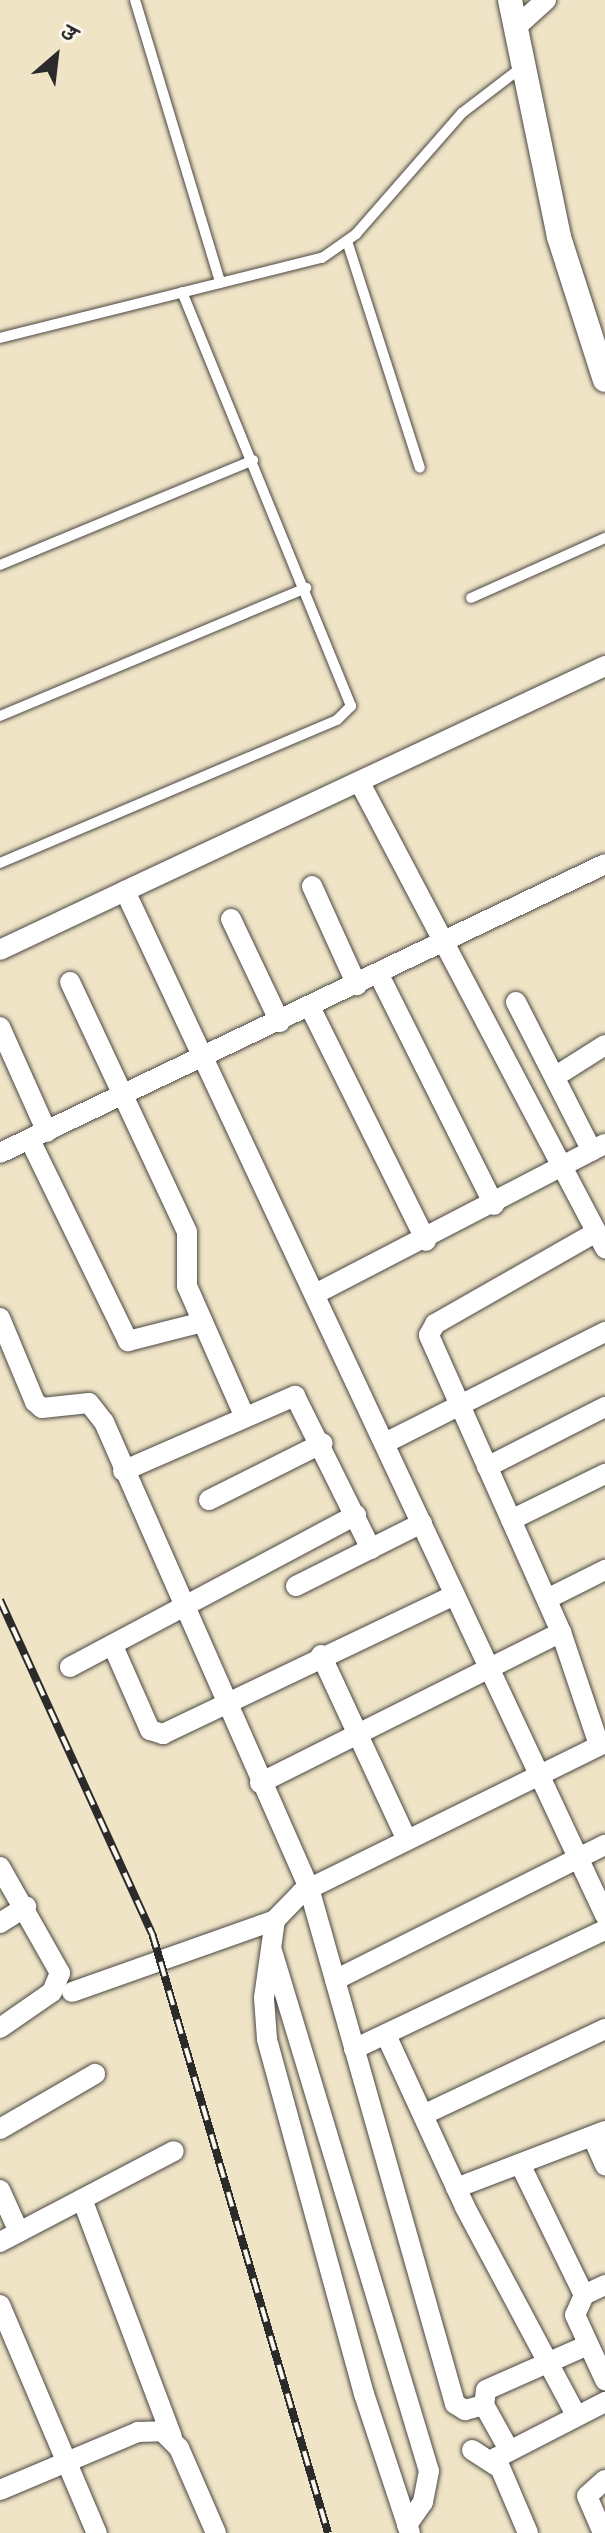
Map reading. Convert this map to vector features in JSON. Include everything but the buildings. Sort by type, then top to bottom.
[{"type":"street","points":[[510,0],[559,237],[605,380]]},
{"type":"street","points":[[515,28],[546,0]]},
{"type":"street","points":[[0,950],[605,666]]},
{"type":"street","points":[[72,1992],[275,1920],[309,1888],[602,1744],[561,1632],[460,1407],[430,1328],[600,1231],[442,947],[360,783]]},
{"type":"street","points":[[0,1153],[208,1059],[310,1007],[442,947],[605,864]]},
{"type":"street","points":[[312,886],[357,985]]},
{"type":"street","points":[[125,891],[208,1059],[605,1915]]},
{"type":"street","points":[[231,919],[280,1022]]},
{"type":"street","points":[[379,975],[494,1205]]},
{"type":"street","points":[[70,982],[187,1232],[185,1279],[243,1413]]},
{"type":"street","points":[[317,1293],[564,1170],[598,1147],[516,1002]]},
{"type":"street","points":[[310,1007],[426,1241]]},
{"type":"street","points":[[0,1027],[38,1136],[128,1341],[203,1322]]},
{"type":"street","points":[[556,1076],[605,1045]]},
{"type":"street","points":[[0,1318],[35,1402],[42,1408],[89,1403],[123,1471],[224,1706],[309,1888],[455,2404],[465,2410],[484,2405]]},
{"type":"street","points":[[385,1443],[605,1332]]},
{"type":"street","points":[[123,1471],[243,1413],[295,1396],[323,1443],[371,1549]]},
{"type":"street","points":[[487,1467],[605,1407]]},
{"type":"street","points":[[209,1500],[323,1443]]},
{"type":"street","points":[[511,1520],[605,1474]]},
{"type":"street","points":[[70,1667],[183,1611],[356,1515]]},
{"type":"street","points":[[296,1586],[422,1523]]},
{"type":"street","points":[[547,1599],[605,1570]]},
{"type":"street","points":[[113,1646],[155,1735],[224,1706],[321,1655],[455,1595]]},
{"type":"street","points":[[260,1783],[561,1632]]},
{"type":"street","points":[[321,1655],[407,1840]]},
{"type":"street","points":[[335,1980],[605,1845]]},
{"type":"street","points":[[0,1867],[26,1907],[59,1982],[0,2028]]},
{"type":"street","points":[[0,1923],[26,1907]]},
{"type":"street","points":[[275,1920],[270,1947],[267,2039],[408,2529]]},
{"type":"street","points":[[354,2049],[605,1930]]},
{"type":"street","points":[[270,1947],[429,2471],[423,2502],[408,2529]]},
{"type":"street","points":[[423,2115],[605,2029]]},
{"type":"street","points":[[386,2035],[456,2188],[576,2415]]},
{"type":"street","points":[[0,2129],[95,2074]]},
{"type":"street","points":[[456,2188],[599,2135],[605,2165]]},
{"type":"street","points":[[0,2242],[174,2151]]},
{"type":"street","points":[[520,2164],[584,2295]]},
{"type":"street","points":[[0,2190],[19,2232]]},
{"type":"street","points":[[82,2199],[172,2437],[216,2533]]},
{"type":"street","points":[[605,2285],[584,2295],[575,2315],[605,2380]]},
{"type":"street","points":[[0,2305],[97,2533]]},
{"type":"street","points":[[508,2448],[484,2405],[486,2390],[588,2345]]},
{"type":"street","points":[[497,2466],[508,2448],[605,2402]]},
{"type":"street","points":[[0,2490],[138,2432],[172,2437]]},
{"type":"street","points":[[472,2450],[497,2466],[528,2533]]},
{"type":"street","points":[[603,2533],[587,2496],[605,2480]]},
{"type":"lane","points":[[135,0],[220,282]]},
{"type":"lane","points":[[0,338],[303,264],[347,241],[462,113],[523,66]]},
{"type":"lane","points":[[347,241],[420,468]]},
{"type":"lane","points":[[0,863],[349,711],[351,693],[182,292]]},
{"type":"lane","points":[[0,565],[253,460]]},
{"type":"lane","points":[[471,598],[605,538]]},
{"type":"lane","points":[[0,716],[306,588]]},
{"type":"railway","points":[[0,1600],[152,1933],[328,2533]]}]
